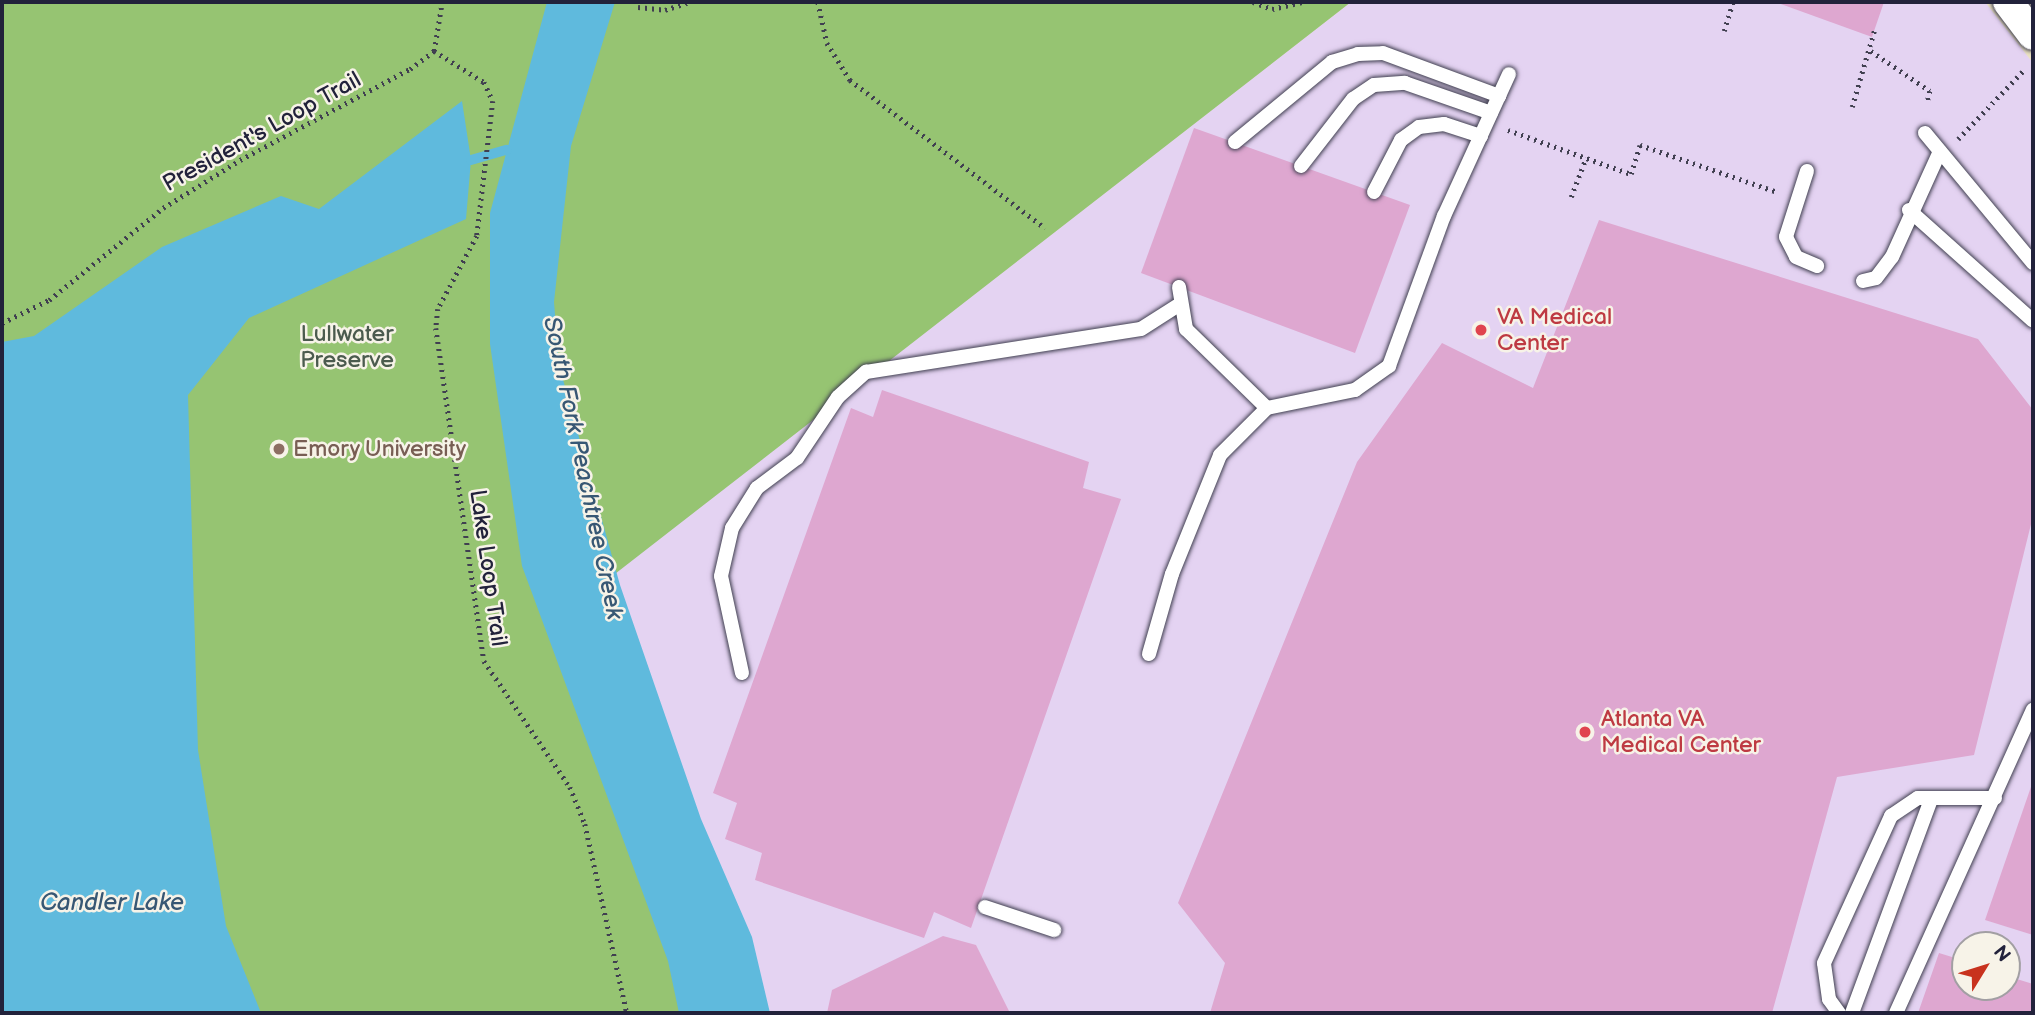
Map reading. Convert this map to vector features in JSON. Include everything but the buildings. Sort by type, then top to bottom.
[{"type":"street","points":[[2008,2],[2033,35]]},
{"type":"lane","points":[[1235,142],[1332,62],[1358,54],[1383,53],[1499,96]]},
{"type":"lane","points":[[1149,654],[1172,575],[1220,454],[1267,408],[1355,390],[1388,366],[1481,136],[1509,74]]},
{"type":"lane","points":[[1301,166],[1353,99],[1374,85],[1405,83],[1491,113]]},
{"type":"lane","points":[[1374,192],[1401,140],[1419,127],[1444,124],[1481,136]]},
{"type":"lane","points":[[1926,134],[1945,149],[2033,263]]},
{"type":"lane","points":[[1863,281],[1876,278],[1892,257],[1909,209],[1945,149]]},
{"type":"lane","points":[[1807,171],[1786,237],[1796,257],[1817,266]]},
{"type":"lane","points":[[1909,209],[2033,321]]},
{"type":"lane","points":[[1179,287],[1177,306],[1186,329],[1267,408]]},
{"type":"lane","points":[[742,673],[721,576],[732,527],[757,488],[797,458],[838,397],[866,372],[1141,328],[1177,306]]},
{"type":"lane","points":[[1896,1013],[2033,710]]},
{"type":"lane","points":[[1839,1013],[1829,999],[1824,963],[1891,816],[1918,798],[1931,800],[1995,797]]},
{"type":"lane","points":[[1852,1013],[1931,800]]},
{"type":"lane","points":[[985,907],[1054,930]]},
{"type":"path","points":[[434,51],[442,2]]},
{"type":"path","points":[[638,7],[665,10],[690,2]]},
{"type":"path","points":[[818,2],[827,43],[850,80],[1045,228]]},
{"type":"path","points":[[1253,2],[1272,9],[1303,2]]},
{"type":"path","points":[[1724,31],[1733,2]]},
{"type":"path","points":[[1852,107],[1871,51],[1875,28]]},
{"type":"path","name":"President's Loop Trail","points":[[2,323],[50,300],[185,194],[434,51]]},
{"type":"path","name":"Lake Loop Trail","points":[[434,51],[484,82],[492,101],[477,236],[438,309],[436,328],[484,661],[570,787],[585,824],[627,1013]]},
{"type":"path","points":[[1871,51],[1930,91],[1927,104]]},
{"type":"path","points":[[1945,149],[2024,70]]},
{"type":"path","points":[[1508,130],[1631,174],[1640,145],[1780,193],[1776,205]]},
{"type":"path","points":[[1571,197],[1586,158]]},
{"type":"shaded area","name":"VA Medical Center","points":[[2,2],[584,597],[1351,2],[1985,2],[2033,63],[2033,1013],[2,1013]]},
{"type":"green space","name":"Lullwater Preserve","points":[[2,2],[1351,2],[584,598],[721,1013],[2,1013]]},
{"type":"water","name":"South Fork Peachtree Creek","points":[[547,2],[615,2],[571,146],[554,302],[559,365],[620,585],[701,819],[752,937],[770,1013],[679,1013],[668,961],[522,566],[490,344],[490,213]]},
{"type":"water","name":"Candler Lake","points":[[462,101],[471,160],[466,219],[249,318],[188,395],[198,750],[226,926],[261,1013],[2,1013],[2,342],[34,336],[162,247],[281,196],[319,209]]},
{"type":"waterway","points":[[471,160],[507,150]]},
{"type":"place","name":"VA Medical Center","points":[[1481,330]]},
{"type":"place","name":"Emory University","points":[[279,449]]},
{"type":"place","name":"Atlanta VA Medical Center","points":[[1585,732]]}]
